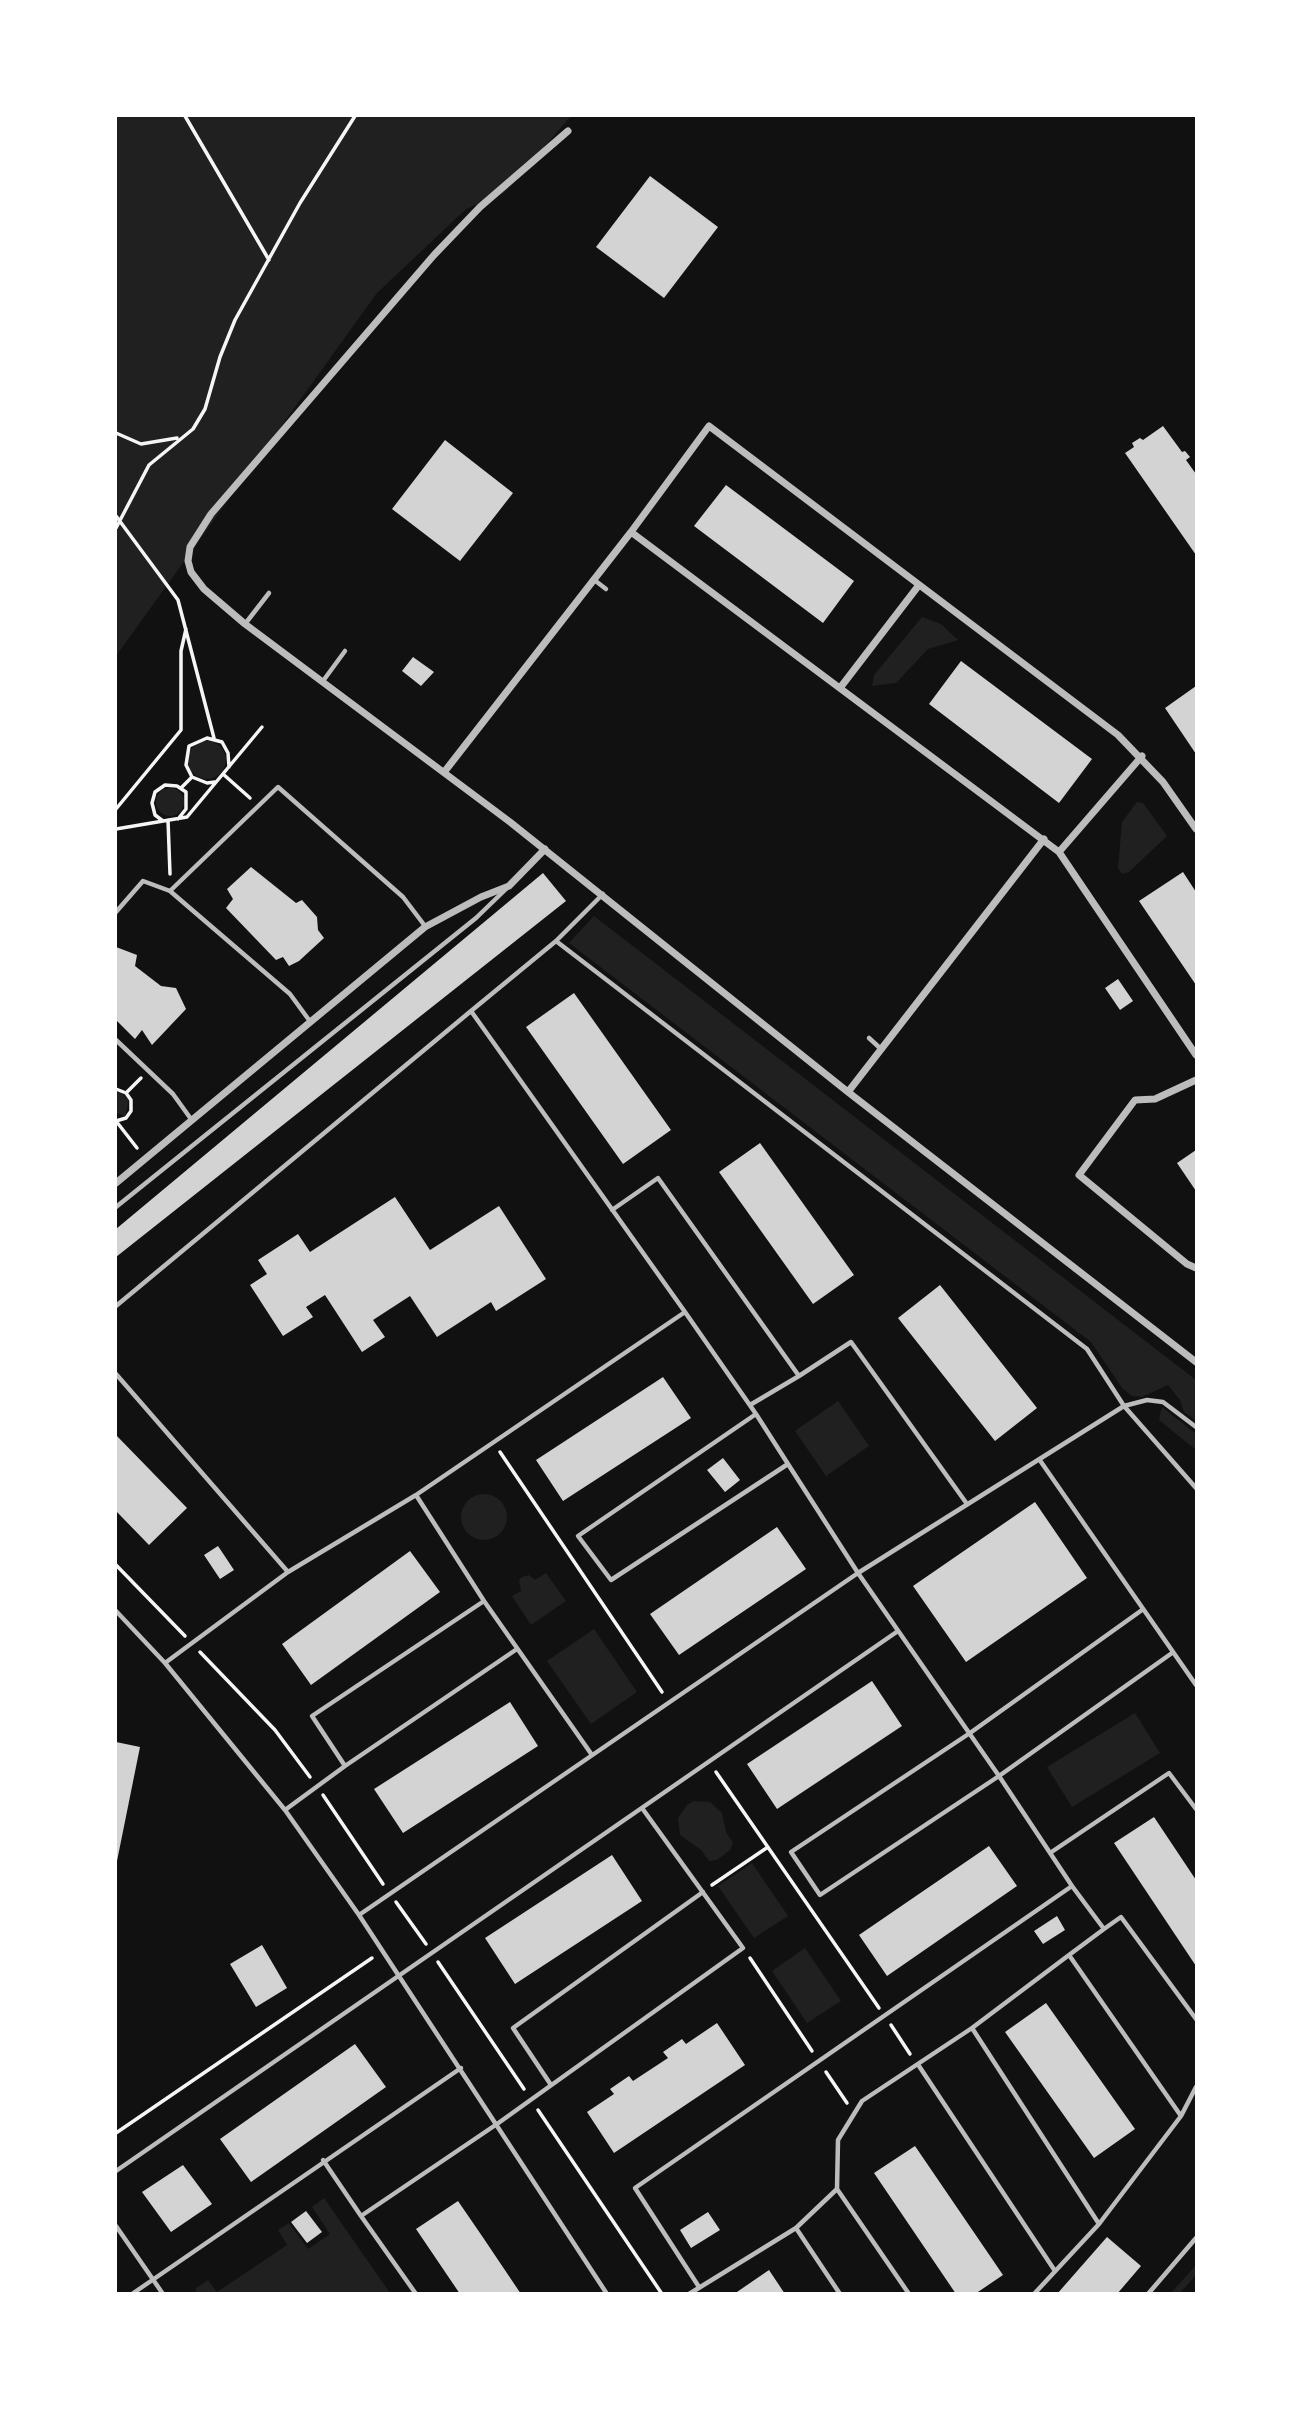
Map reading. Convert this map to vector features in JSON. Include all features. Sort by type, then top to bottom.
[{"type":"street","points":[[568,131],[480,207],[434,255],[196,533],[188,561],[191,572],[204,589],[245,624],[445,771],[603,894],[848,1092],[1196,1362]]},
{"type":"street","points":[[445,771],[631,532],[709,426],[1118,735],[1142,756],[1196,829]]},
{"type":"street","points":[[631,532],[1059,852],[1196,1055]]},
{"type":"street","points":[[841,688],[919,585]]},
{"type":"street","points":[[1059,852],[1142,756]]},
{"type":"street","points":[[848,1092],[1044,839]]},
{"type":"street","points":[[116,1183],[309,1020],[425,927],[481,897],[509,886],[545,849]]},
{"type":"street","points":[[1196,1080],[1155,1099],[1135,1100],[1079,1175],[1187,1264],[1196,1268]]},
{"type":"lane","points":[[592,579],[606,589]]},
{"type":"lane","points":[[245,624],[269,593]]},
{"type":"lane","points":[[323,681],[345,651]]},
{"type":"lane","points":[[170,891],[278,787],[403,897],[425,927]]},
{"type":"lane","points":[[116,912],[143,881],[170,891],[290,994],[309,1020]]},
{"type":"lane","points":[[116,1207],[476,918],[509,886]]},
{"type":"lane","points":[[116,1306],[556,940],[603,894]]},
{"type":"lane","points":[[556,940],[1087,1349],[1124,1406],[1196,1488]]},
{"type":"lane","points":[[471,1011],[750,1405],[858,1573],[1104,1929]]},
{"type":"lane","points":[[869,1038],[882,1049]]},
{"type":"lane","points":[[116,1040],[173,1094],[191,1119]]},
{"type":"lane","points":[[612,1210],[658,1178],[799,1376]]},
{"type":"lane","points":[[165,1663],[288,1573],[416,1495],[685,1312]]},
{"type":"lane","points":[[750,1405],[851,1342],[967,1504]]},
{"type":"lane","points":[[116,1374],[288,1573]]},
{"type":"lane","points":[[359,1915],[858,1573],[1124,1406],[1147,1400],[1163,1402],[1196,1427]]},
{"type":"lane","points":[[756,1414],[579,1536],[611,1580],[788,1464]]},
{"type":"lane","points":[[1039,1459],[1196,1685]]},
{"type":"lane","points":[[416,1495],[484,1601],[592,1755]]},
{"type":"lane","points":[[345,1766],[312,1716],[484,1601]]},
{"type":"lane","points":[[1142,1610],[970,1733],[791,1852],[820,1895],[999,1776],[1172,1653]]},
{"type":"lane","points":[[116,1611],[165,1663],[285,1810],[461,2068],[607,2294]]},
{"type":"lane","points":[[116,2171],[898,1631]]},
{"type":"lane","points":[[285,1810],[517,1648]]},
{"type":"lane","points":[[1050,1853],[1170,1773],[1196,1810]]},
{"type":"lane","points":[[361,2216],[497,2124],[743,1948],[642,1808]]},
{"type":"lane","points":[[699,2287],[635,2188],[885,2018],[1072,1886]]},
{"type":"lane","points":[[551,2085],[513,2028],[703,1892]]},
{"type":"lane","points":[[909,2294],[837,2189],[838,2140],[862,2101],[919,2066],[1121,1917],[1196,2019]]},
{"type":"lane","points":[[1069,1955],[1181,2116]]},
{"type":"lane","points":[[972,2028],[1099,2224]]},
{"type":"lane","points":[[919,2066],[1055,2270]]},
{"type":"lane","points":[[132,2294],[323,2160],[461,2068]]},
{"type":"lane","points":[[1034,2294],[1099,2224],[1181,2116],[1196,2087]]},
{"type":"lane","points":[[323,2160],[416,2294]]},
{"type":"lane","points":[[689,2294],[796,2228],[837,2189]]},
{"type":"lane","points":[[116,2226],[163,2294]]},
{"type":"lane","points":[[796,2228],[840,2294]]},
{"type":"lane","points":[[1148,2294],[1196,2238]]},
{"type":"path","points":[[185,116],[269,260]]},
{"type":"path","points":[[118,526],[149,465],[193,429],[205,409],[220,357],[236,320],[300,203],[355,116]]},
{"type":"path","points":[[116,433],[141,444],[180,438]]},
{"type":"path","points":[[116,516],[118,526],[178,600],[214,738],[225,747],[229,767]]},
{"type":"path","points":[[116,809],[181,730],[181,651],[187,627]]},
{"type":"path","points":[[116,829],[187,817],[262,727]]},
{"type":"path","points":[[214,738],[200,739],[189,746],[186,765],[192,777],[207,783],[217,781]]},
{"type":"path","points":[[223,774],[244,793]]},
{"type":"path","points":[[181,788],[192,777]]},
{"type":"path","points":[[169,865],[165,821],[152,809],[155,792],[165,785],[181,788],[186,792],[187,803],[178,818]]},
{"type":"path","points":[[126,1093],[149,1071]]},
{"type":"path","points":[[116,1089],[126,1093],[131,1100],[131,1111],[126,1118],[116,1121],[144,1158]]},
{"type":"path","points":[[493,1442],[669,1702]]},
{"type":"path","points":[[116,1565],[275,1730],[432,1953],[662,2294]]},
{"type":"path","points":[[709,1762],[919,2066]]},
{"type":"path","points":[[703,1892],[768,1847]]},
{"type":"path","points":[[743,1948],[854,2114]]},
{"type":"path","points":[[116,2133],[383,1951]]},
{"type":"shaded area","points":[[116,116],[571,116],[504,193],[466,209],[377,293],[116,656]]},
{"type":"shaded area","points":[[922,617],[941,624],[958,640],[928,649],[896,683],[872,686],[874,675]]},
{"type":"shaded area","points":[[207,741],[221,746],[226,760],[221,774],[207,779],[193,774],[188,760],[193,746]]},
{"type":"shaded area","points":[[170,788],[180,792],[184,802],[180,812],[170,816],[160,812],[156,802],[160,792]]},
{"type":"shaded area","points":[[1137,802],[1143,803],[1167,836],[1129,872],[1122,874],[1118,868],[1122,822]]},
{"type":"shaded area","points":[[594,916],[1196,1380],[1196,1421],[1184,1412],[1180,1400],[1168,1385],[1142,1397],[1132,1396],[1122,1388],[1091,1342],[569,943]]},
{"type":"shaded area","points":[[116,1092],[129,1100],[125,1116],[116,1113]]},
{"type":"shaded area","points":[[838,1401],[869,1446],[826,1476],[795,1431]]},
{"type":"shaded area","points":[[1162,1407],[1196,1434],[1196,1450],[1159,1420]]},
{"type":"shaded area","points":[[484,1494],[500,1501],[507,1517],[500,1533],[484,1540],[468,1533],[461,1517],[468,1501]]},
{"type":"shaded area","points":[[546,1573],[566,1601],[531,1625],[512,1596],[521,1591],[519,1580],[522,1577],[529,1575],[535,1580]]},
{"type":"shaded area","points":[[594,1629],[637,1692],[591,1724],[547,1661]]},
{"type":"shaded area","points":[[1135,1713],[1160,1753],[1072,1807],[1047,1767]]},
{"type":"shaded area","points":[[694,1801],[710,1802],[722,1813],[726,1832],[733,1843],[730,1850],[717,1860],[709,1861],[701,1850],[680,1835],[678,1818],[687,1805]]},
{"type":"shaded area","points":[[752,1863],[788,1916],[754,1938],[718,1886]]},
{"type":"shaded area","points":[[805,1948],[841,2001],[807,2023],[772,1971]]},
{"type":"shaded area","points":[[324,2198],[390,2293],[196,2293],[196,2288],[208,2280],[217,2292],[287,2245],[278,2230],[289,2223],[308,2249],[330,2234],[312,2207]]},
{"type":"shaded area","points":[[1196,2265],[1196,2275],[1180,2293],[1171,2293]]},
{"type":"building","points":[[650,176],[718,227],[664,298],[596,247]]},
{"type":"building","points":[[1163,426],[1182,452],[1185,451],[1190,457],[1186,460],[1196,474],[1196,555],[1125,453],[1134,447],[1132,443],[1140,438],[1143,440]]},
{"type":"building","points":[[445,440],[513,493],[460,561],[392,509]]},
{"type":"building","points":[[726,485],[854,581],[823,623],[694,526]]},
{"type":"building","points":[[413,657],[434,672],[421,686],[402,671]]},
{"type":"building","points":[[961,661],[1092,759],[1059,803],[929,704]]},
{"type":"building","points":[[1196,686],[1196,754],[1165,708]]},
{"type":"building","points":[[251,867],[296,903],[302,900],[317,917],[318,930],[324,938],[299,961],[289,966],[283,957],[276,960],[226,908],[233,899],[227,889]]},
{"type":"building","points":[[1183,872],[1196,892],[1196,985],[1139,901]]},
{"type":"building","points":[[543,873],[566,901],[116,1257],[116,1229]]},
{"type":"building","points":[[116,947],[137,955],[135,966],[161,986],[176,988],[186,1009],[152,1045],[142,1030],[135,1039],[116,1020]]},
{"type":"building","points":[[1118,979],[1133,1001],[1120,1010],[1105,988]]},
{"type":"building","points":[[574,993],[671,1130],[623,1164],[526,1027]]},
{"type":"building","points":[[760,1143],[854,1275],[813,1304],[719,1172]]},
{"type":"building","points":[[1196,1150],[1196,1191],[1177,1163]]},
{"type":"building","points":[[395,1197],[430,1250],[499,1206],[546,1279],[496,1311],[491,1302],[437,1337],[410,1296],[373,1320],[385,1337],[362,1352],[325,1295],[306,1307],[313,1317],[283,1336],[250,1285],[267,1274],[258,1260],[298,1234],[310,1252]]},
{"type":"building","points":[[940,1285],[1037,1408],[995,1441],[898,1318]]},
{"type":"building","points":[[663,1377],[691,1418],[563,1501],[536,1460]]},
{"type":"building","points":[[116,1435],[187,1508],[149,1545],[116,1511]]},
{"type":"building","points":[[723,1458],[740,1480],[725,1492],[707,1470]]},
{"type":"building","points":[[1035,1502],[1087,1578],[966,1662],[913,1586]]},
{"type":"building","points":[[777,1527],[806,1569],[679,1655],[650,1614]]},
{"type":"building","points":[[218,1546],[234,1570],[220,1579],[204,1555]]},
{"type":"building","points":[[410,1551],[440,1592],[311,1685],[282,1644]]},
{"type":"building","points":[[872,1681],[902,1726],[777,1809],[747,1764]]},
{"type":"building","points":[[510,1702],[538,1746],[403,1833],[374,1789]]},
{"type":"building","points":[[116,1742],[140,1747],[117,1861],[116,1861]]},
{"type":"building","points":[[1154,1817],[1196,1880],[1196,1966],[1114,1843]]},
{"type":"building","points":[[989,1846],[1017,1886],[887,1976],[859,1935]]},
{"type":"building","points":[[612,1855],[642,1901],[515,1984],[485,1938]]},
{"type":"building","points":[[1057,1916],[1065,1930],[1043,1944],[1034,1931]]},
{"type":"building","points":[[262,1945],[287,1988],[256,2007],[230,1964]]},
{"type":"building","points":[[1046,2003],[1135,2129],[1094,2158],[1005,2032]]},
{"type":"building","points":[[717,2023],[745,2065],[614,2153],[587,2112],[614,2094],[610,2089],[629,2076],[633,2081],[668,2058],[663,2052],[682,2039],[686,2044]]},
{"type":"building","points":[[355,2044],[386,2087],[251,2182],[220,2139]]},
{"type":"building","points":[[915,2146],[1003,2275],[975,2294],[956,2294],[874,2173]]},
{"type":"building","points":[[183,2165],[212,2204],[171,2232],[142,2192]]},
{"type":"building","points":[[458,2201],[521,2294],[460,2294],[416,2229]]},
{"type":"building","points":[[306,2211],[322,2232],[307,2243],[291,2222]]},
{"type":"building","points":[[708,2212],[720,2230],[691,2248],[680,2230]]},
{"type":"building","points":[[1107,2237],[1141,2266],[1117,2294],[1057,2294]]},
{"type":"building","points":[[769,2270],[785,2294],[734,2294]]}]
